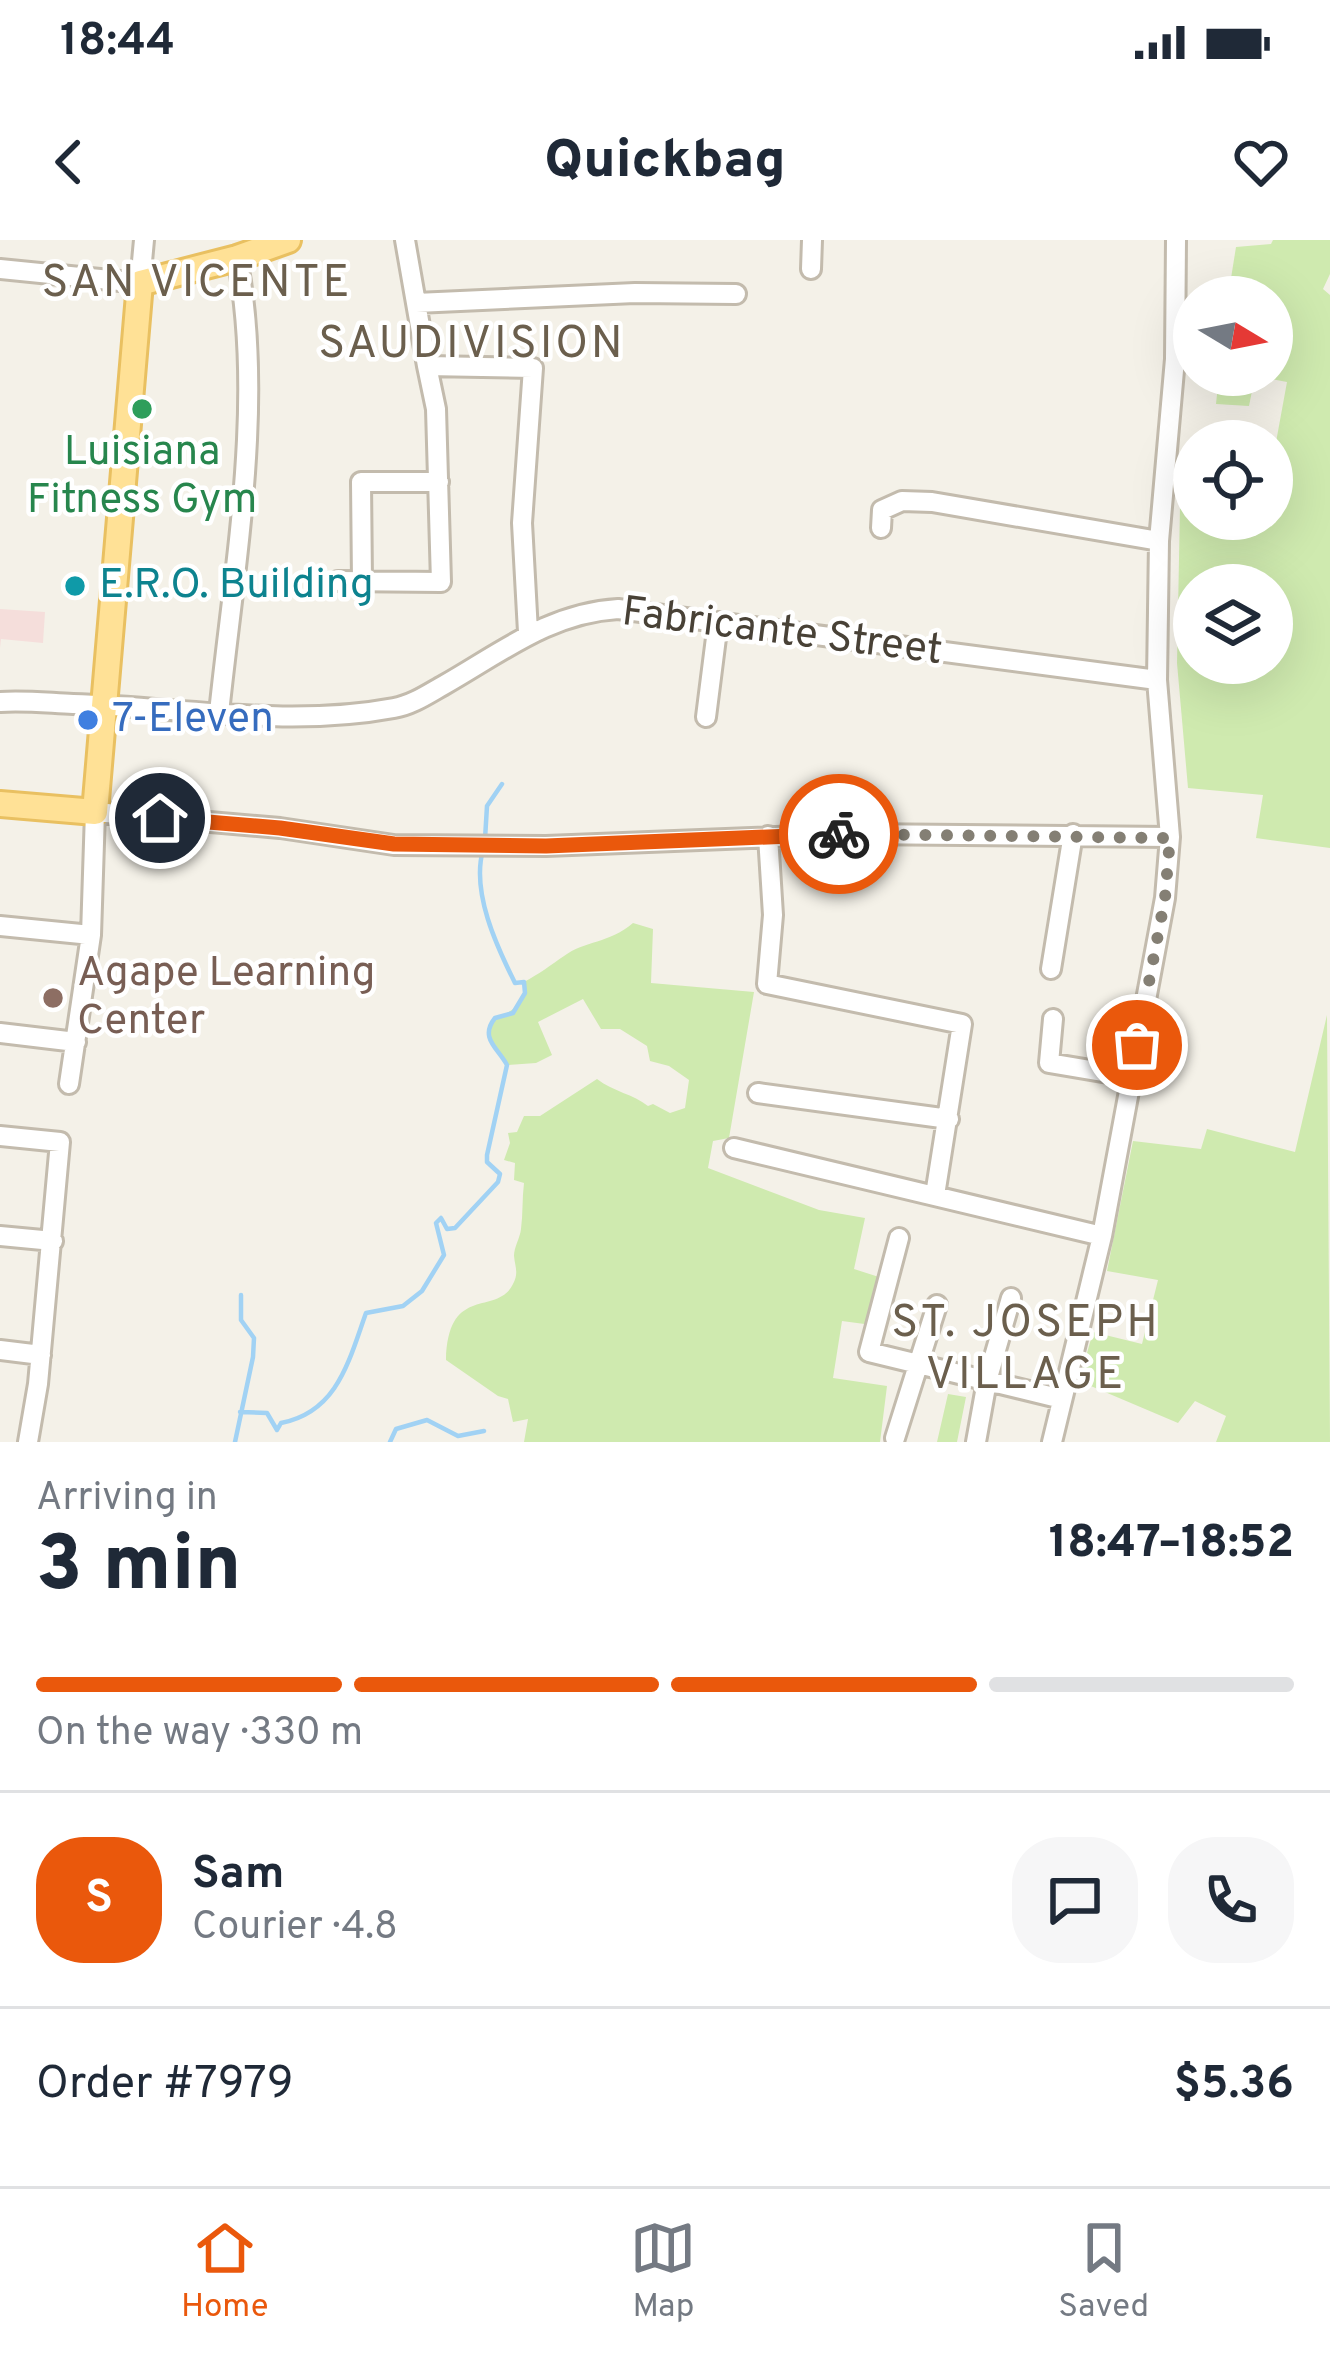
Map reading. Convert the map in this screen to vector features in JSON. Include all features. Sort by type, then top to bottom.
[{"type":"main road","points":[[0,804],[95,812],[140,283],[288,240]]},
{"type":"street","points":[[0,269],[140,283],[144,240]]},
{"type":"street","points":[[338,581],[441,582],[436,409],[405,240]]},
{"type":"street","points":[[811,269],[812,240]]},
{"type":"street","points":[[1052,1442],[1102,1236],[1165,898],[1170,838],[1157,680],[1159,541],[1175,359],[1176,240]]},
{"type":"street","points":[[219,713],[248,386],[246,304],[237,258]]},
{"type":"street","points":[[416,303],[635,293],[736,295]]},
{"type":"street","points":[[428,366],[532,368],[522,524],[528,632]]},
{"type":"street","points":[[362,581],[361,482],[440,482]]},
{"type":"street","points":[[881,528],[882,510],[902,501],[932,502],[1159,541]]},
{"type":"street","name":"Fabricante Street","points":[[0,702],[328,718],[401,707],[528,632],[587,610],[657,612],[870,645],[1157,680]]},
{"type":"street","points":[[706,717],[718,622]]},
{"type":"street","points":[[69,1084],[91,935],[95,812],[280,828],[394,844],[546,846],[769,836],[1170,838]]},
{"type":"street","points":[[1051,969],[1073,834]]},
{"type":"street","points":[[769,836],[773,915],[767,984],[962,1024],[934,1195]]},
{"type":"street","points":[[0,926],[91,935]]},
{"type":"street","points":[[1054,1018],[1049,1063],[1132,1077]]},
{"type":"street","points":[[0,1033],[76,1042]]},
{"type":"street","points":[[758,1094],[949,1119]]},
{"type":"street","points":[[0,1136],[60,1142],[41,1355],[28,1442]]},
{"type":"street","points":[[734,1148],[1102,1236]]},
{"type":"street","points":[[0,1236],[53,1241]]},
{"type":"street","points":[[899,1238],[868,1352],[1062,1399]]},
{"type":"street","points":[[976,1442],[1011,1298]]},
{"type":"street","points":[[895,1438],[938,1306]]},
{"type":"street","points":[[0,1350],[41,1355]]},
{"type":"shaded area","points":[[0,609],[45,612],[43,643],[1,639],[0,648]]},
{"type":"green space","points":[[1273,240],[1330,240],[1330,274],[1323,289],[1330,295],[1330,848],[1256,838],[1263,795],[1188,788],[1179,684],[1293,684],[1293,564],[1179,564],[1179,540],[1293,540],[1293,420],[1280,420],[1284,396],[1293,396],[1293,276],[1231,276],[1236,247]]},
{"type":"green space","points":[[1217,396],[1251,396],[1249,406],[1216,404]]},
{"type":"green space","points":[[633,923],[653,929],[651,983],[754,992],[729,1138],[713,1141],[708,1168],[819,1210],[865,1218],[854,1269],[882,1278],[872,1325],[842,1321],[833,1378],[887,1386],[880,1442],[524,1442],[528,1419],[513,1422],[508,1399],[446,1360],[455,1320],[464,1311],[506,1294],[515,1280],[524,1183],[514,1180],[515,1163],[504,1160],[508,1133],[517,1132],[524,1116],[540,1116],[597,1079],[648,1106],[670,1113],[685,1108],[689,1080],[669,1066],[650,1061],[647,1046],[620,1029],[601,1029],[583,999],[538,1022],[552,1055],[536,1063],[507,1065],[488,1038],[491,1021],[519,1003],[524,982],[572,951]]},
{"type":"green space","points":[[1327,1015],[1330,1442],[1216,1442],[1226,1416],[1195,1401],[1178,1423],[1079,1381],[1093,1332],[1142,1344],[1158,1280],[1107,1271],[1133,1141],[1201,1149],[1207,1129],[1295,1152]]},
{"type":"green space","points":[[948,1394],[966,1397],[957,1442],[937,1442]]},
{"type":"waterway","points":[[485,839],[487,806],[502,784]]},
{"type":"waterway","points":[[240,1412],[267,1413],[277,1430],[281,1423],[316,1408],[338,1381],[366,1313],[403,1306],[422,1291],[444,1255],[436,1223],[441,1218],[447,1229],[455,1228],[498,1182],[500,1174],[487,1162],[487,1155],[507,1065],[489,1031],[495,1018],[513,1013],[525,993],[524,982],[515,983],[488,919],[480,883],[483,850]]},
{"type":"waterway","points":[[235,1442],[254,1338],[241,1320],[241,1295]]},
{"type":"waterway","points":[[390,1442],[396,1429],[427,1420],[458,1436],[484,1431]]},
{"type":"way so far","points":[[839,834],[1170,838],[1165,898],[1137,1045]]},
{"type":"place","name":"Luisiana Fitness Gym","points":[[142,409]]},
{"type":"place","name":"E.R.O. Building","points":[[75,586]]},
{"type":"place","name":"7-Eleven","points":[[88,720]]},
{"type":"place","name":"Agape Learning Center","points":[[53,998]]},
{"type":"district","name":"SAN VICENTE","points":[[197,284]]},
{"type":"district","name":"SAUDIVISION","points":[[472,345]]},
{"type":"district","name":"ST. JOSEPH VILLAGE","points":[[1026,1350]]},
{"type":"route","points":[[160,818],[394,844],[546,846],[839,834]]}]
